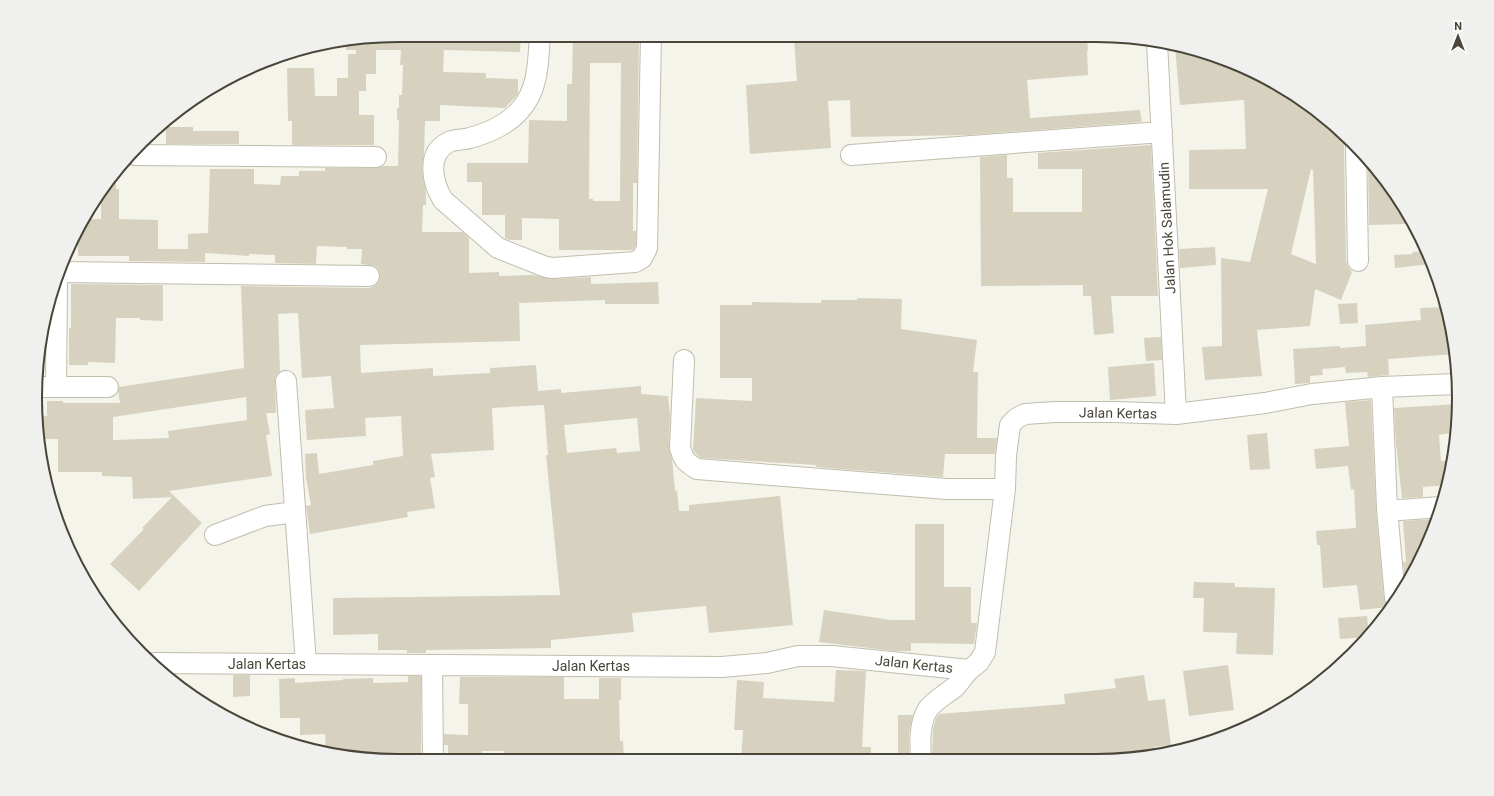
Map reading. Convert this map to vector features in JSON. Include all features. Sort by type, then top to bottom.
[{"type":"street","points":[[539,42],[537,75],[527,100],[520,111],[507,121],[486,133],[450,142],[439,150],[433,162],[433,176],[436,190],[443,200],[498,248],[546,267],[553,268],[635,262],[642,258],[647,248],[651,42]]},
{"type":"street","name":"Jalan Hok Salamudin","points":[[1157,48],[1176,414]]},
{"type":"street","points":[[851,155],[1162,132]]},
{"type":"street","points":[[138,154],[376,157]]},
{"type":"street","points":[[1356,155],[1358,261]]},
{"type":"street","points":[[65,272],[369,276]]},
{"type":"street","points":[[55,302],[47,387],[108,387]]},
{"type":"street","points":[[684,360],[680,448],[686,463],[697,469],[947,489],[1005,489]]},
{"type":"street","points":[[286,381],[306,664]]},
{"type":"street","name":"Jalan Kertas","points":[[161,664],[722,666],[767,663],[798,656],[832,656],[969,670],[979,662],[985,652],[1005,489],[1006,456],[1010,425],[1017,418],[1025,414],[1055,412],[1176,414],[1265,403],[1312,394],[1382,387],[1451,384]]},
{"type":"street","points":[[1382,387],[1387,509],[1394,592]]},
{"type":"street","points":[[1387,509],[1400,510],[1434,507]]},
{"type":"street","points":[[215,535],[265,516],[295,512]]},
{"type":"street","points":[[432,665],[433,754]]},
{"type":"street","points":[[921,754],[920,737],[923,720],[928,709],[937,700],[956,686],[969,670]]},
{"type":"building","points":[[521,42],[520,52],[444,50],[443,72],[486,73],[486,78],[518,79],[518,94],[505,108],[440,105],[440,121],[425,121],[422,169],[426,192],[426,205],[423,205],[422,232],[463,232],[469,238],[469,273],[499,272],[499,276],[532,275],[554,279],[591,277],[591,284],[658,282],[659,304],[605,304],[605,300],[519,303],[520,341],[360,345],[361,373],[433,368],[433,376],[490,373],[490,368],[536,365],[538,391],[561,389],[561,393],[641,386],[641,394],[668,396],[670,415],[669,448],[672,458],[675,491],[677,490],[679,511],[689,511],[689,505],[780,496],[793,625],[709,633],[706,606],[632,613],[634,632],[551,640],[551,648],[426,650],[426,653],[407,653],[407,650],[378,650],[378,634],[333,635],[333,598],[560,595],[546,455],[548,455],[544,405],[492,408],[494,450],[431,454],[435,477],[430,478],[435,508],[407,512],[408,517],[310,534],[306,506],[311,505],[306,478],[305,454],[317,453],[319,474],[373,465],[373,461],[403,456],[401,416],[365,418],[366,436],[307,440],[305,410],[334,408],[331,376],[302,378],[298,313],[278,314],[280,371],[276,376],[275,381],[276,413],[266,413],[270,434],[266,435],[272,476],[169,491],[202,523],[139,591],[110,564],[172,497],[133,499],[132,477],[102,476],[102,472],[58,472],[58,439],[45,439],[43,416],[47,416],[47,401],[63,401],[63,403],[120,403],[118,391],[119,387],[244,368],[241,286],[369,288],[379,282],[380,276],[379,270],[375,266],[361,264],[362,249],[347,249],[347,247],[317,246],[316,264],[275,263],[275,255],[249,254],[249,256],[205,253],[205,262],[129,261],[129,256],[78,256],[78,243],[91,219],[101,219],[101,202],[116,181],[116,189],[119,189],[119,219],[158,220],[158,249],[188,249],[188,234],[208,233],[210,169],[254,169],[254,184],[280,185],[281,176],[299,176],[299,171],[325,171],[325,168],[376,168],[383,166],[398,166],[399,120],[397,120],[397,108],[399,108],[399,95],[402,95],[403,65],[400,65],[401,50],[376,50],[376,74],[366,74],[366,91],[359,91],[359,115],[374,115],[374,145],[292,145],[292,121],[288,121],[287,68],[314,68],[315,96],[337,96],[337,78],[348,78],[348,54],[356,54],[356,50],[346,50],[345,46],[375,43]],"holes":[[[246,397],[247,420],[168,431],[169,438],[113,440],[113,417]],[[637,418],[640,451],[617,453],[616,448],[567,453],[564,425]]]},
{"type":"building","points":[[573,42],[639,42],[637,183],[633,183],[633,231],[636,231],[636,245],[633,250],[559,250],[559,219],[522,218],[522,240],[509,240],[505,238],[505,215],[482,215],[482,182],[467,182],[467,163],[528,163],[529,120],[567,121],[567,84],[572,84]],"holes":[[[590,63],[621,63],[620,201],[593,201],[593,199],[589,199]]]},
{"type":"building","points":[[794,42],[1087,42],[1088,75],[1027,80],[1030,118],[1140,110],[1142,122],[968,135],[851,137],[850,100],[828,101],[831,148],[750,154],[746,85],[797,81]]},
{"type":"building","points":[[1176,51],[1232,69],[1274,90],[1313,116],[1345,144],[1344,146],[1346,261],[1352,272],[1341,300],[1315,289],[1310,326],[1257,330],[1262,376],[1205,380],[1202,347],[1222,346],[1221,258],[1250,262],[1268,189],[1189,189],[1189,150],[1246,149],[1244,100],[1180,105]],"holes":[[[1311,169],[1313,170],[1316,264],[1291,254]]]},
{"type":"building","points":[[167,127],[193,127],[193,131],[239,131],[239,144],[166,144]]},
{"type":"building","points":[[1151,145],[1158,296],[1111,296],[1114,333],[1094,335],[1091,296],[1083,296],[1083,285],[981,286],[980,157],[1007,155],[1007,178],[1013,178],[1013,212],[1082,212],[1082,169],[1038,169],[1038,153]]},
{"type":"building","points":[[1368,168],[1392,200],[1406,224],[1369,225]]},
{"type":"building","points":[[1215,247],[1216,265],[1180,268],[1179,249]]},
{"type":"building","points":[[1420,251],[1426,265],[1395,268],[1394,255],[1413,254],[1412,252]]},
{"type":"building","points":[[71,284],[163,285],[163,321],[140,320],[140,318],[116,318],[115,363],[88,362],[88,365],[69,365]]},
{"type":"building","points":[[857,298],[902,299],[901,329],[977,340],[973,372],[978,372],[977,438],[997,438],[995,454],[945,454],[943,477],[816,467],[816,465],[701,458],[695,453],[693,450],[696,398],[752,401],[752,378],[720,378],[720,305],[752,305],[752,302],[821,303],[821,300],[857,300]]},
{"type":"building","points":[[1357,303],[1358,323],[1340,324],[1338,304]]},
{"type":"building","points":[[1440,307],[1449,354],[1388,359],[1389,375],[1368,377],[1367,372],[1346,373],[1345,367],[1322,369],[1323,375],[1310,376],[1310,383],[1295,384],[1293,349],[1366,346],[1365,325],[1421,320],[1420,308]]},
{"type":"building","points":[[1161,337],[1162,360],[1146,361],[1144,338]]},
{"type":"building","points":[[1154,363],[1156,396],[1110,400],[1108,367]]},
{"type":"building","points":[[1371,400],[1376,510],[1386,605],[1383,608],[1360,610],[1357,585],[1323,588],[1320,545],[1317,545],[1316,531],[1356,528],[1354,489],[1351,490],[1348,466],[1316,469],[1314,449],[1349,446],[1345,402]]},
{"type":"building","points":[[1452,404],[1450,433],[1439,435],[1441,461],[1446,461],[1441,486],[1423,487],[1423,497],[1402,498],[1394,408]]},
{"type":"building","points":[[1267,433],[1270,469],[1250,470],[1247,435]]},
{"type":"building","points":[[1430,519],[1425,534],[1404,575],[1403,562],[1406,562],[1403,521]]},
{"type":"building","points":[[915,524],[944,524],[944,587],[971,587],[971,623],[977,623],[974,644],[911,643],[911,651],[894,651],[819,642],[824,610],[891,620],[915,620]]},
{"type":"building","points":[[1194,582],[1235,583],[1235,587],[1275,588],[1273,655],[1236,654],[1237,633],[1203,632],[1204,598],[1193,598]]},
{"type":"building","points":[[1367,616],[1368,628],[1360,638],[1340,639],[1338,618]]},
{"type":"building","points":[[1228,665],[1234,710],[1189,716],[1183,671]]},
{"type":"building","points":[[836,670],[866,671],[862,747],[871,747],[871,754],[741,754],[743,730],[734,730],[737,680],[764,682],[763,698],[834,702]]},
{"type":"building","points":[[233,675],[250,675],[250,696],[233,697]]},
{"type":"building","points":[[1144,675],[1148,701],[1165,699],[1171,745],[1154,747],[1154,749],[1142,751],[1096,754],[932,754],[933,729],[939,714],[1065,704],[1064,694],[1116,688],[1114,679]]},
{"type":"building","points":[[408,676],[421,676],[421,754],[375,753],[326,746],[325,734],[300,735],[300,718],[280,718],[279,679],[295,678],[295,683],[373,678],[373,683],[408,682]]},
{"type":"building","points":[[460,677],[564,677],[564,699],[599,699],[599,678],[621,678],[621,700],[619,700],[620,741],[623,741],[624,754],[504,754],[504,751],[482,751],[482,754],[448,754],[448,745],[444,745],[444,734],[468,735],[468,704],[459,704]]},
{"type":"building","points":[[898,715],[913,715],[909,733],[909,754],[898,754]]}]
